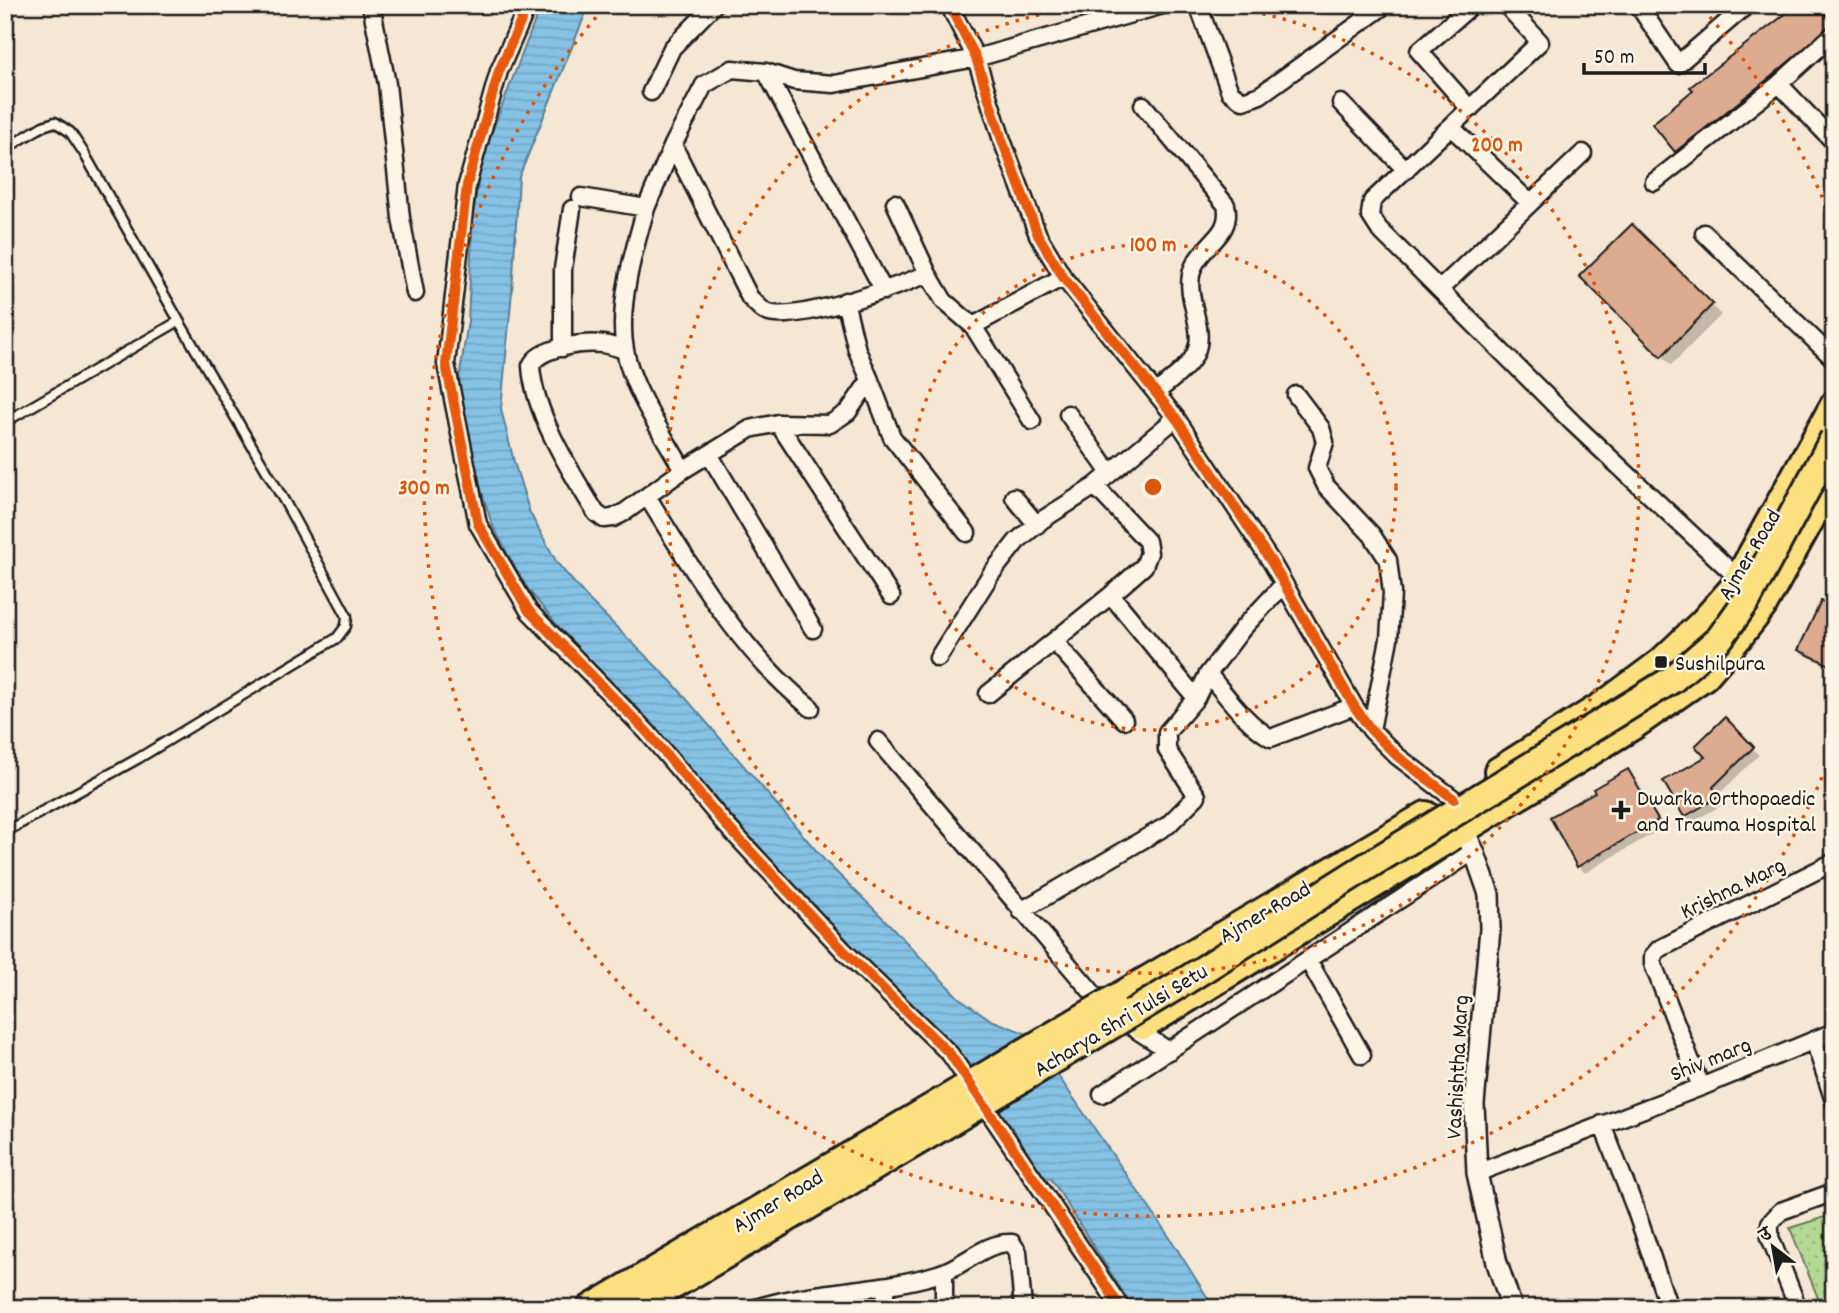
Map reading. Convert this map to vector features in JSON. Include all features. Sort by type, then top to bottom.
[{"type":"highway","name":"Ajmer Road","points":[[591,1308],[1454,799],[1606,703],[1661,662],[1702,623],[1733,588],[1829,437],[1834,405]]},
{"type":"highway","name":"Acharya Shri Tulsi Setu","points":[[635,1308],[878,1166],[1185,981],[1356,873],[1673,680],[1720,638],[1747,600],[1829,437]]},
{"type":"highway","name":"Ajmer Road","points":[[664,1308],[1143,1026],[1469,840],[1705,676],[1763,607],[1834,477]]},
{"type":"street","points":[[371,5],[387,84],[401,218],[415,293]]},
{"type":"street","points":[[528,5],[499,71],[467,185],[446,364],[478,524],[529,611],[647,732],[724,823],[843,950],[950,1054],[1121,1308]]},
{"type":"street","points":[[651,92],[673,48],[714,5]]},
{"type":"street","points":[[949,5],[976,58],[1038,235],[1063,277],[1176,418],[1272,563],[1354,706],[1371,730],[1397,756],[1454,799]]},
{"type":"street","points":[[683,470],[634,379],[625,350],[623,326],[630,263],[646,208],[673,145],[704,85],[732,69],[766,72],[794,81],[834,84],[976,58],[1163,5]]},
{"type":"street","points":[[1198,5],[1230,92],[1243,101],[1260,95],[1385,5]]},
{"type":"street","points":[[1470,109],[1419,51],[1472,5]]},
{"type":"street","points":[[1506,5],[1540,42],[1372,201],[1370,215],[1379,229],[1574,424],[1738,578]]},
{"type":"street","points":[[1638,5],[1678,64],[1747,5]]},
{"type":"street","points":[[1654,182],[1779,84],[1834,34]]},
{"type":"street","points":[[766,72],[884,291]]},
{"type":"street","points":[[1779,84],[1834,142]]},
{"type":"street","points":[[1341,103],[1406,170]]},
{"type":"street","points":[[1143,105],[1226,205],[1229,217],[1223,230],[1201,253],[1192,268],[1189,282],[1198,335],[1196,353],[1186,366],[1157,392]]},
{"type":"street","points":[[1451,127],[1530,203]]},
{"type":"street","points":[[673,145],[750,298],[766,312],[793,314],[884,291],[928,274]]},
{"type":"street","points":[[1440,289],[1583,153]]},
{"type":"street","points":[[563,348],[562,269],[577,203],[646,208]]},
{"type":"street","points":[[895,203],[928,274],[944,301],[974,326],[1032,421]]},
{"type":"street","points":[[1704,233],[1834,359]]},
{"type":"street","points":[[974,326],[1063,277]]},
{"type":"street","points":[[845,301],[857,350],[892,437],[967,534]]},
{"type":"street","points":[[625,350],[605,344],[584,344],[543,353],[533,359],[531,366],[546,421],[561,453],[596,513],[604,519],[613,519],[683,470],[750,429],[778,423],[830,424],[848,412],[870,380]]},
{"type":"street","points":[[1296,395],[1321,428],[1325,442],[1317,468],[1326,486],[1372,535],[1388,560],[1392,593],[1389,639],[1371,730]]},
{"type":"street","points":[[1068,414],[1110,473]]},
{"type":"street","points":[[938,659],[990,574],[1017,541],[1096,486],[1176,418]]},
{"type":"street","points":[[778,423],[891,597]]},
{"type":"street","points":[[709,454],[813,629]]},
{"type":"street","points":[[988,694],[1144,565],[1149,553],[1147,541],[1096,486]]},
{"type":"street","points":[[647,496],[720,607],[791,692],[811,708]]},
{"type":"street","points":[[1014,497],[1037,525]]},
{"type":"street","points":[[1021,911],[1168,825],[1197,796],[1167,750],[1167,732],[1196,698],[1208,674],[1243,628],[1284,584]]},
{"type":"street","points":[[1111,595],[1196,698]]},
{"type":"street","points":[[1054,641],[1124,720]]},
{"type":"street","points":[[1208,674],[1240,712],[1262,733],[1271,737],[1354,706]]},
{"type":"street","points":[[877,741],[1104,1008],[1169,1051]]},
{"type":"street","points":[[1102,1094],[1308,960],[1469,840]]},
{"type":"street","name":"Vashishtha Marg","points":[[1469,840],[1489,894],[1490,929],[1474,1104],[1477,1173],[1497,1263],[1511,1308]]},
{"type":"street","name":"Krishna Marg","points":[[1701,1087],[1653,964],[1653,956],[1658,949],[1834,862]]},
{"type":"street","points":[[1308,960],[1362,1055]]},
{"type":"street","name":"Shiv marg","points":[[1477,1173],[1701,1087],[1834,1032]]},
{"type":"street","points":[[1814,1040],[1834,1101]]},
{"type":"street","points":[[1602,1124],[1635,1208],[1669,1308]]},
{"type":"street","points":[[1798,1308],[1770,1237],[1770,1223],[1781,1212],[1834,1192]]},
{"type":"street","points":[[760,1307],[804,1297],[911,1282],[944,1273],[1000,1242],[1012,1243],[1018,1252],[1023,1308]]},
{"type":"street","points":[[944,1273],[944,1308]]},
{"type":"street","points":[[884,1308],[887,1286]]},
{"type":"lane","points":[[5,149],[43,126],[55,122],[70,132],[107,192],[347,615],[346,626],[337,638],[139,758],[5,832]]},
{"type":"lane","points":[[5,422],[179,321]]},
{"type":"green space","points":[[1834,1214],[1834,1308],[1822,1308],[1790,1228]]},
{"type":"water","points":[[541,5],[589,5],[519,177],[501,409],[530,513],[557,563],[589,600],[672,682],[826,862],[958,997],[991,1020],[1030,1035],[1170,1238],[1214,1308],[1133,1308],[1051,1179],[1043,1177],[969,1072],[808,904],[634,704],[568,639],[523,583],[492,524],[477,477],[458,386],[468,321],[473,213],[483,155]]},
{"type":"building","points":[[1797,5],[1818,5],[1833,24],[1675,152],[1652,124],[1693,90],[1690,87]]},
{"type":"building","points":[[1632,224],[1713,304],[1661,357],[1579,276]]},
{"type":"building","points":[[1821,601],[1834,607],[1834,667],[1798,650]]},
{"type":"building","points":[[1725,717],[1754,747],[1713,787],[1718,797],[1684,817],[1663,781],[1705,757],[1695,746]]},
{"type":"building","points":[[1628,769],[1658,820],[1577,867],[1550,817],[1595,792],[1593,789]]},
{"type":"cycle path","points":[[528,5],[499,71],[467,185],[446,364],[478,524],[529,611],[647,732],[724,823],[843,950],[950,1054],[1121,1308]]},
{"type":"cycle path","points":[[949,5],[976,58],[1002,140],[1038,235],[1063,277],[1176,418],[1272,563],[1354,706],[1371,730],[1397,756],[1454,799]]},
{"type":"place","name":"Sushilpura","points":[[1661,662]]},
{"type":"place","name":"Dwarka Orthopaedic and Trauma Hospital","points":[[1621,810]]}]
